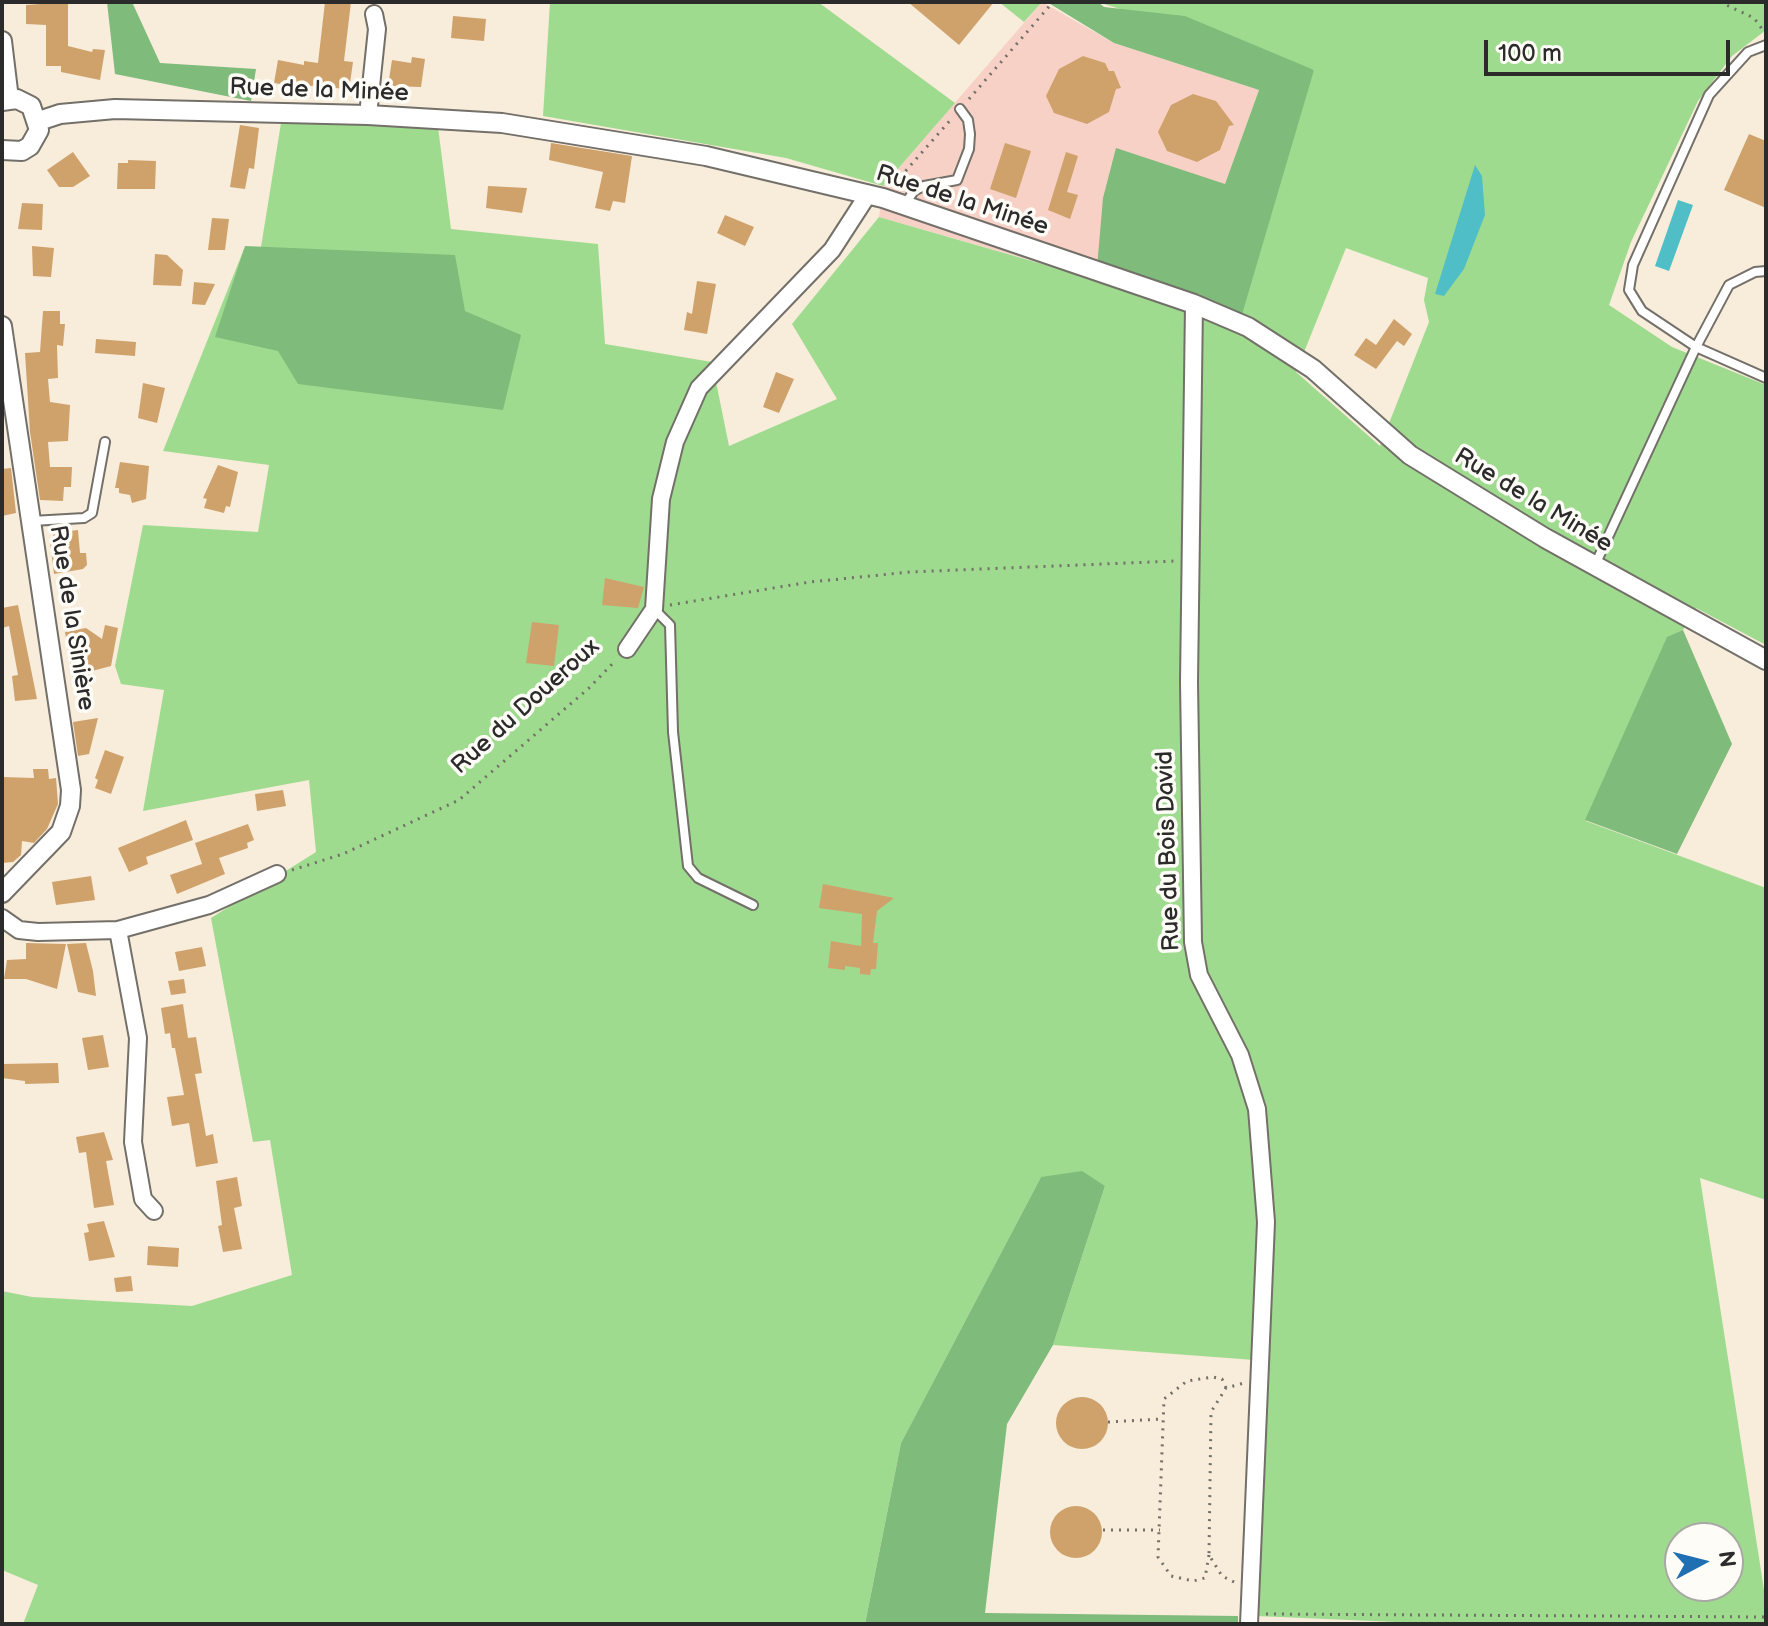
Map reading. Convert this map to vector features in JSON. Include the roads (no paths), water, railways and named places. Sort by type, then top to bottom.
[{"type":"street","points":[[368,115],[377,29],[374,14]]},
{"type":"street","points":[[2,41],[5,100],[31,106],[39,121],[36,139],[30,146],[2,153]]},
{"type":"street","name":"Rue de la Minée","points":[[39,121],[60,114],[115,109],[368,115],[502,123],[706,156],[903,205],[1194,304],[1248,327],[1313,369],[1410,455],[1594,566],[1766,660]]},
{"type":"street","points":[[654,605],[661,499],[675,442],[699,388],[832,250],[867,196]]},
{"type":"street","name":"Rue du Bois David","points":[[1194,304],[1191,560],[1193,942],[1199,975],[1240,1055],[1257,1109],[1267,1273],[1259,1378],[1249,1619]]},
{"type":"street","name":"Rue de la Sinière","points":[[2,326],[69,760],[70,806],[61,832],[48,849],[2,893]]},
{"type":"street","name":"Rue du Doueroux","points":[[627,649],[654,605]]},
{"type":"street","points":[[2,918],[19,930],[38,932],[118,930],[209,905],[277,874]]},
{"type":"street","points":[[118,930],[138,1038],[133,1142],[143,1199],[154,1211]]},
{"type":"lane","points":[[1766,45],[1748,52],[1709,95],[1633,265],[1629,290],[1642,311],[1696,347],[1766,378]]},
{"type":"lane","points":[[903,205],[914,191],[924,186],[957,180],[969,149],[970,134],[968,120],[960,109]]},
{"type":"lane","points":[[1594,566],[1696,347],[1729,285],[1755,272],[1766,271]]},
{"type":"lane","points":[[32,521],[70,520],[92,513],[105,442]]},
{"type":"lane","points":[[654,605],[670,625],[674,746],[688,866],[698,878],[753,905]]},
{"type":"water","points":[[1475,165],[1482,176],[1485,215],[1464,269],[1444,296],[1435,294]]},
{"type":"water","points":[[1678,200],[1693,205],[1669,271],[1655,266]]}]
